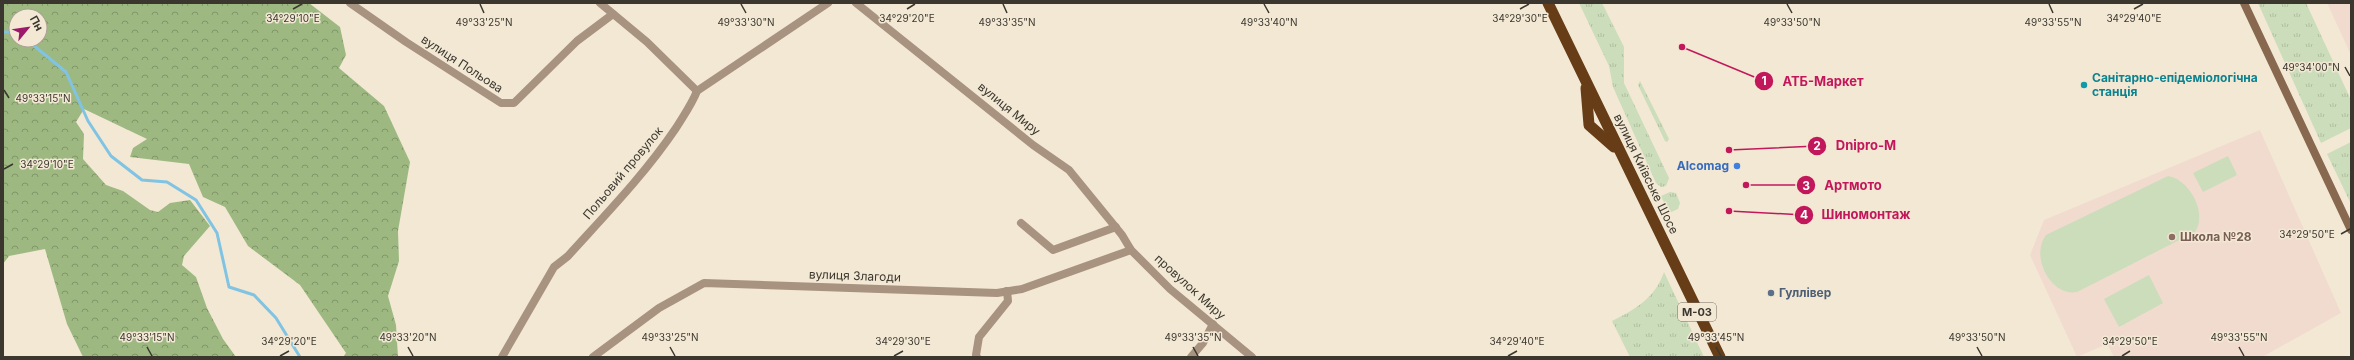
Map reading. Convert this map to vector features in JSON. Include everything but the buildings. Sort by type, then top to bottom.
[{"type":"highway","name":"вулиця Київське Шосе","points":[[1548,3],[1720,357]]},
{"type":"highway","points":[[1582,72],[1587,92],[1589,125],[1611,143],[1625,162]]},
{"type":"main road","points":[[2244,3],[2351,230]]},
{"type":"street","name":"вулиця Польова","points":[[350,3],[406,42],[501,103],[514,103],[577,41],[613,14]]},
{"type":"street","points":[[600,3],[647,42],[697,91],[828,3]]},
{"type":"street","name":"вулиця Миру","points":[[856,3],[1033,145],[1068,170],[1116,227],[1131,250]]},
{"type":"street","name":"Польовий провулок","points":[[502,357],[554,267],[568,256],[643,173],[693,102],[697,91]]},
{"type":"street","points":[[1021,223],[1053,250],[1116,227]]},
{"type":"street","name":"вулиця Злагоди","points":[[593,357],[659,308],[704,282],[1007,291],[1022,289],[1131,250]]},
{"type":"street","name":"провулок Миру","points":[[1131,250],[1170,289],[1252,357]]},
{"type":"street","points":[[977,357],[979,337],[1008,300],[1007,291]]},
{"type":"street","points":[[1191,357],[1203,343],[1213,324]]},
{"type":"shaded area","points":[[2327,3],[2351,3],[2351,55]]},
{"type":"shaded area","name":"Школа №28","points":[[2260,130],[2341,313],[2262,357],[2114,357],[2107,344],[2077,357],[2030,255],[2044,220]]},
{"type":"green space","points":[[3,3],[309,3],[340,27],[346,55],[339,68],[384,106],[410,162],[398,231],[399,261],[388,296],[396,325],[398,357],[343,357],[346,353],[300,285],[248,246],[225,207],[203,197],[189,164],[130,157],[133,148],[147,139],[84,109],[76,122],[84,134],[83,159],[106,185],[123,191],[150,210],[158,212],[170,203],[190,200],[210,226],[184,256],[182,265],[196,277],[207,308],[223,339],[236,357],[83,357],[67,324],[45,249],[9,256],[3,264]]},
{"type":"green space","points":[[1579,3],[1602,3],[1624,47],[1624,83],[1669,178],[1666,186],[1661,187],[1656,183],[1613,87],[1609,66]]},
{"type":"green space","points":[[2258,3],[2306,3],[2351,100],[2351,128],[2321,143]]},
{"type":"green space","points":[[1640,81],[1669,139],[1667,142],[1665,141],[1638,85]]},
{"type":"green space","points":[[2351,142],[2351,204],[2327,154]]},
{"type":"green space","points":[[2228,156],[2237,175],[2203,192],[2193,173]]},
{"type":"green space","points":[[2168,176],[2176,178],[2183,183],[2194,198],[2198,207],[2199,216],[2195,232],[2077,292],[2067,292],[2059,288],[2051,281],[2045,273],[2040,253],[2042,243],[2046,235]]},
{"type":"green space","points":[[1670,192],[1676,193],[1680,203],[1678,209],[1669,213],[1661,196]]},
{"type":"green space","points":[[1664,272],[1704,357],[1630,357],[1612,321],[1644,302],[1655,289]]},
{"type":"green space","points":[[2149,275],[2163,303],[2119,327],[2104,299]]},
{"type":"waterway","points":[[3,32],[8,32]]},
{"type":"waterway","points":[[37,48],[66,72],[88,121],[111,156],[142,180],[167,182],[196,200],[217,233],[229,287],[254,295],[276,318],[300,357]]},
{"type":"place","name":"АТБ-Маркет","points":[[1682,47]]},
{"type":"place","name":"Санітарно-епідеміологічна станція","points":[[2084,85]]},
{"type":"place","name":"Dnipro-M","points":[[1729,150]]},
{"type":"place","name":"Alcomag","points":[[1737,166]]},
{"type":"place","name":"Артмото","points":[[1746,185]]},
{"type":"place","name":"Шиномонтаж","points":[[1729,211]]},
{"type":"place","name":"Школа №28","points":[[2172,237]]},
{"type":"place","name":"Гуллівер","points":[[1771,293]]}]
